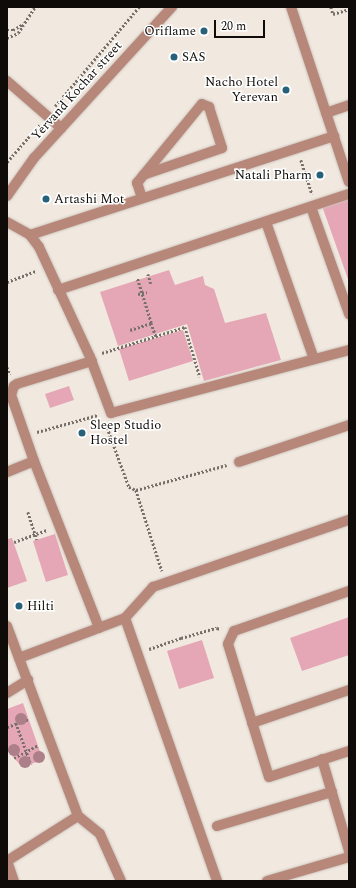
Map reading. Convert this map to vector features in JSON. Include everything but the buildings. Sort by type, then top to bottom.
[{"type":"street","name":"Yervand Kochar street","points":[[7,196],[59,126],[164,7]]},
{"type":"street","name":"Yervand Kochar street","points":[[7,184],[29,155],[59,126],[172,7]]},
{"type":"street","points":[[291,7],[326,113],[347,170],[349,182]]},
{"type":"street","points":[[9,85],[48,114],[59,126]]},
{"type":"street","points":[[142,198],[137,183],[143,175],[202,104],[209,107],[222,148],[143,175]]},
{"type":"street","points":[[326,113],[349,105]]},
{"type":"street","points":[[30,235],[334,136]]},
{"type":"street","points":[[58,290],[349,194]]},
{"type":"street","points":[[313,206],[349,314]]},
{"type":"street","points":[[7,222],[30,235],[39,247],[91,359],[107,413],[349,350]]},
{"type":"street","points":[[266,222],[314,359]]},
{"type":"street","points":[[11,395],[14,386],[17,384],[91,359]]},
{"type":"street","points":[[7,384],[34,461],[99,628]]},
{"type":"street","points":[[239,462],[349,426]]},
{"type":"street","points":[[7,472],[34,461]]},
{"type":"street","points":[[19,658],[125,618],[153,587],[349,520]]},
{"type":"street","points":[[349,591],[234,631],[228,644],[269,777],[349,751]]},
{"type":"street","points":[[125,618],[217,881]]},
{"type":"street","points":[[7,626],[78,816],[100,834],[121,881]]},
{"type":"street","points":[[7,693],[28,680]]},
{"type":"street","points":[[252,723],[349,690]]},
{"type":"street","points":[[322,759],[349,850]]},
{"type":"street","points":[[217,826],[332,792]]},
{"type":"street","points":[[14,881],[7,861],[78,816]]},
{"type":"street","points":[[266,881],[349,858]]},
{"type":"path","points":[[7,38],[18,33],[35,7]]},
{"type":"path","points":[[7,162],[139,7]]},
{"type":"path","points":[[330,7],[333,14],[349,10]]},
{"type":"path","points":[[7,30],[13,30],[25,23]]},
{"type":"path","points":[[296,148],[313,206]]},
{"type":"path","points":[[133,266],[156,336]]},
{"type":"path","points":[[7,282],[37,271]]},
{"type":"path","points":[[138,294],[147,292]]},
{"type":"path","points":[[130,330],[151,323]]},
{"type":"path","points":[[91,359],[185,327],[204,388]]},
{"type":"path","points":[[25,436],[107,413],[129,487],[136,490],[239,462]]},
{"type":"path","points":[[136,490],[165,583]]},
{"type":"path","points":[[28,512],[37,540]]},
{"type":"path","points":[[14,542],[59,526]]},
{"type":"path","points":[[137,653],[217,628],[234,631]]},
{"type":"path","points":[[7,727],[41,715]]},
{"type":"path","points":[[16,723],[31,764]]},
{"type":"path","points":[[14,758],[38,745]]},
{"type":"shaded area","points":[[349,199],[349,282],[322,206]]},
{"type":"shaded area","points":[[169,270],[175,285],[203,276],[205,285],[214,289],[225,323],[266,313],[281,360],[204,381],[187,324],[118,346],[100,292]]},
{"type":"shaded area","points":[[183,330],[193,361],[129,381],[119,349]]},
{"type":"shaded area","points":[[69,386],[74,400],[50,408],[45,394]]},
{"type":"shaded area","points":[[55,534],[68,575],[46,582],[33,541]]},
{"type":"shaded area","points":[[12,538],[27,581],[7,588],[7,539]]},
{"type":"shaded area","points":[[349,617],[349,655],[302,671],[290,638]]},
{"type":"shaded area","points":[[202,640],[214,678],[179,689],[167,651]]},
{"type":"shaded area","points":[[23,703],[43,760],[22,767],[7,750],[7,709]]},
{"type":"place","name":"Oriflame","points":[[204,31]]},
{"type":"place","name":"SAS","points":[[174,57]]},
{"type":"place","name":"Nacho Hotel Yerevan","points":[[286,90]]},
{"type":"place","name":"Natali Pharm","points":[[320,175]]},
{"type":"place","name":"Artashi Mot","points":[[46,199]]},
{"type":"place","name":"Sleep Studio Hostel","points":[[82,433]]},
{"type":"place","name":"Hilti","points":[[19,606]]}]
